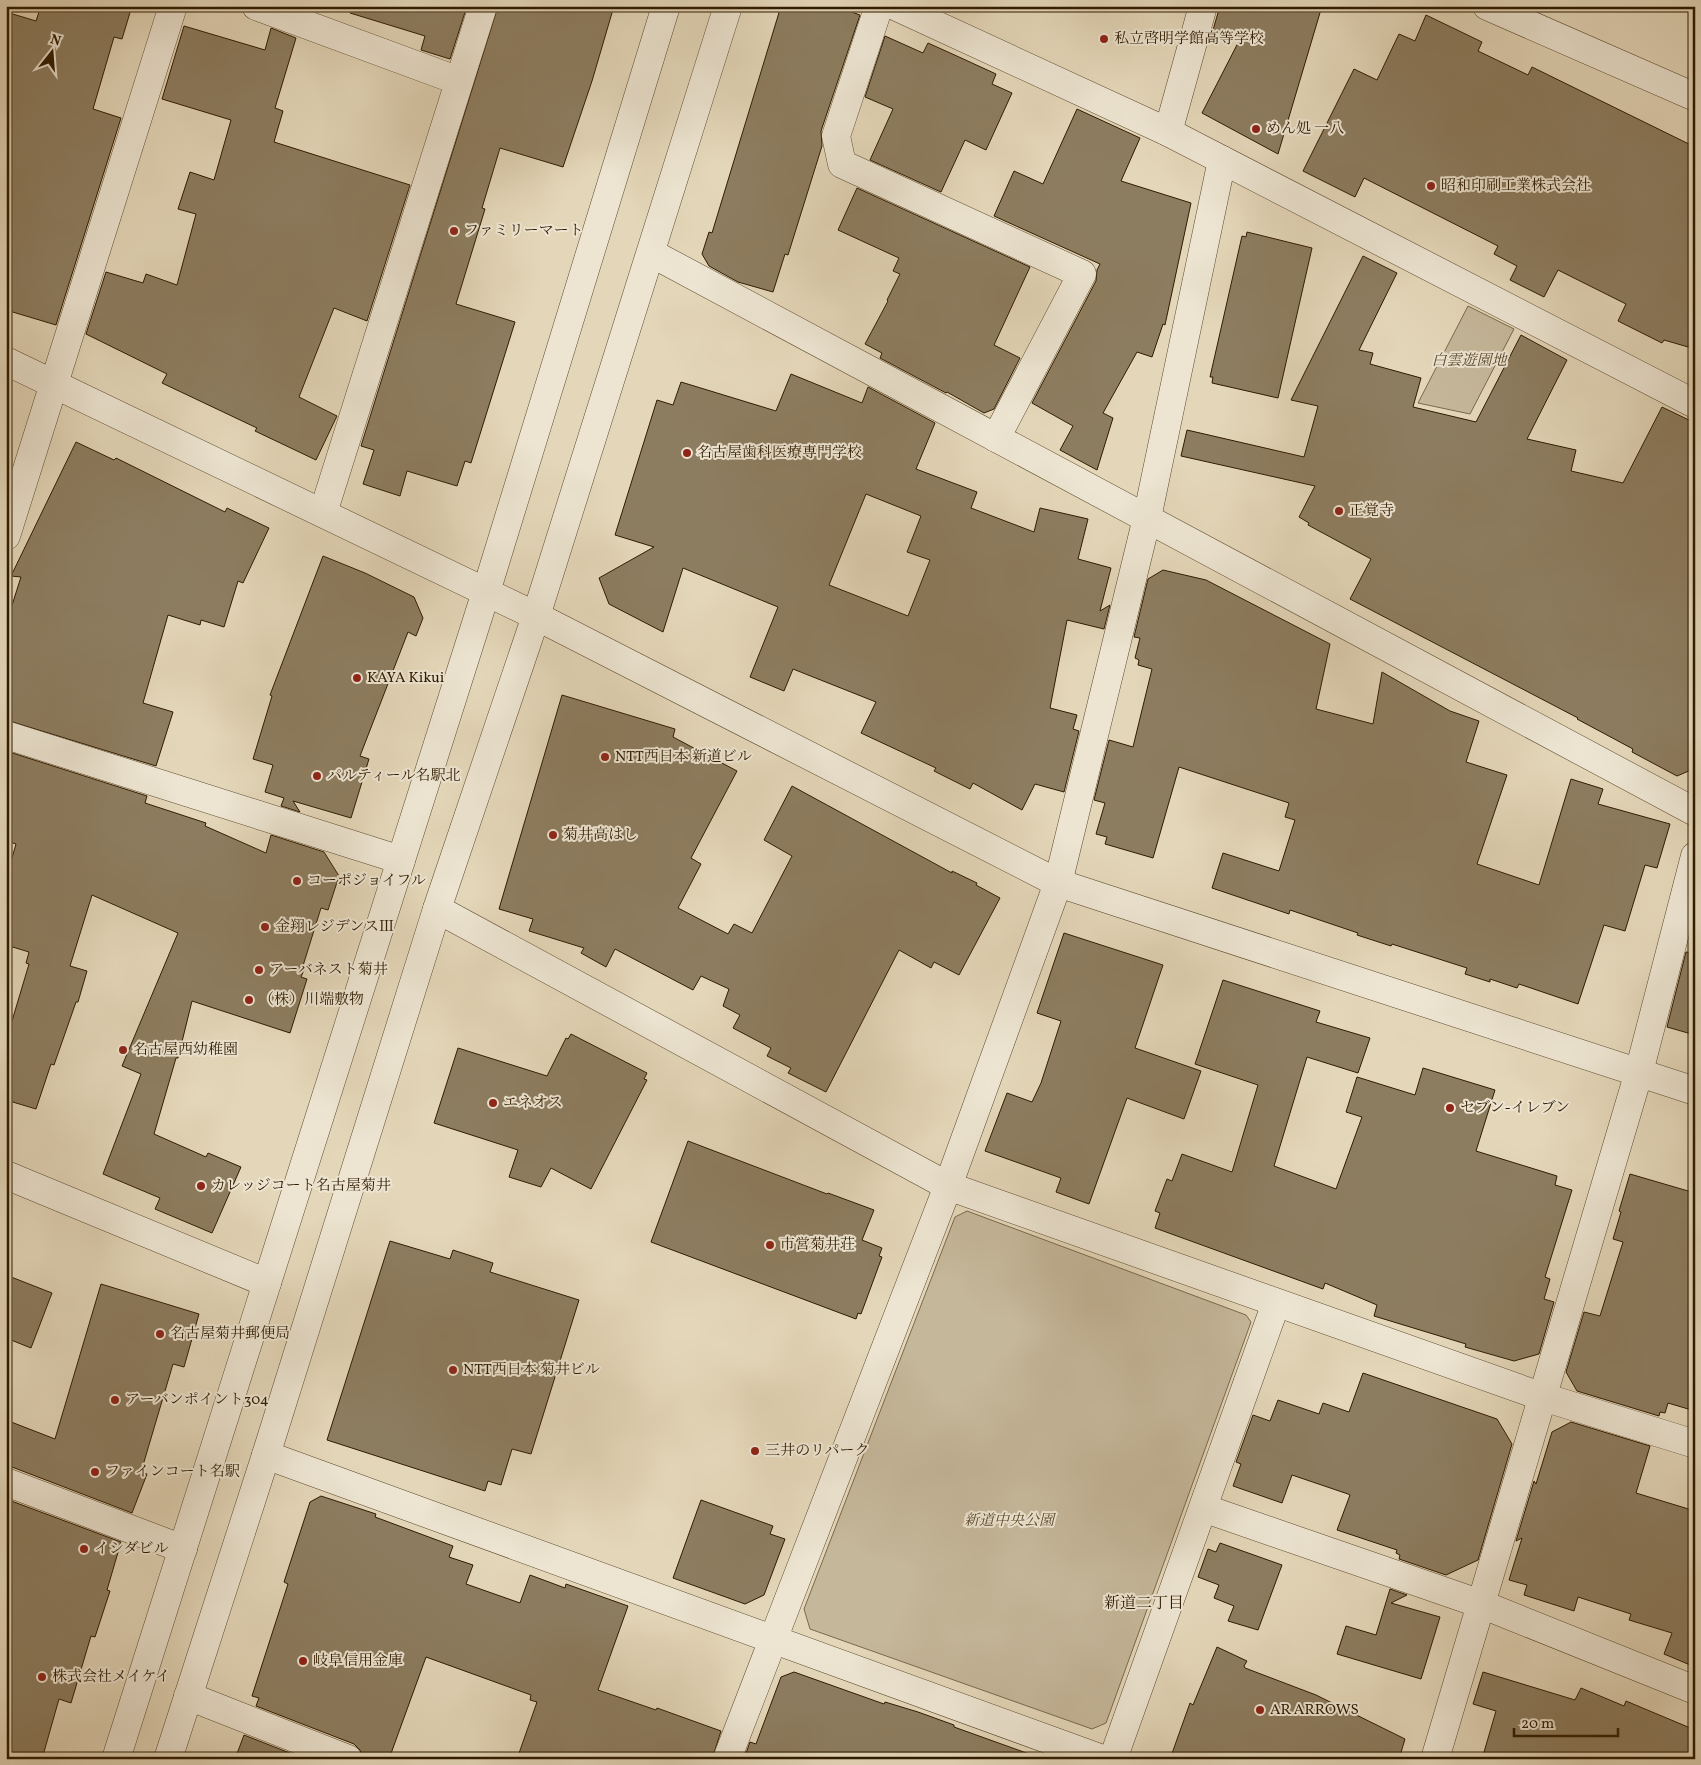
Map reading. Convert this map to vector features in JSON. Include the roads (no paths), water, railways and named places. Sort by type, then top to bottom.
[{"type":"street","points":[[6,536],[173,6]]},
{"type":"street","points":[[256,6],[460,81]]},
{"type":"street","points":[[324,513],[483,6]]},
{"type":"street","points":[[116,1759],[486,592],[666,6]]},
{"type":"street","points":[[168,1759],[266,1455],[437,909],[536,616],[728,6]]},
{"type":"street","points":[[879,6],[836,136],[842,164],[1082,274],[996,438]]},
{"type":"street","points":[[895,6],[1168,132],[1695,404]]},
{"type":"street","points":[[1168,132],[1203,6]]},
{"type":"street","points":[[1487,6],[1695,97]]},
{"type":"street","points":[[727,1759],[948,1186],[1058,883],[1147,518],[1222,160]]},
{"type":"street","points":[[650,253],[1695,812]]},
{"type":"street","points":[[6,361],[536,616],[1058,883],[1695,1091]]},
{"type":"street","points":[[6,735],[401,860]]},
{"type":"street","points":[[1435,1759],[1639,1072],[1695,856]]},
{"type":"street","points":[[437,909],[948,1186],[1542,1397],[1695,1444]]},
{"type":"street","points":[[6,1175],[267,1284]]},
{"type":"street","points":[[1113,1759],[1276,1303]]},
{"type":"street","points":[[266,1455],[1102,1759]]},
{"type":"street","points":[[6,1482],[183,1549]]},
{"type":"street","points":[[1202,1508],[1481,1604],[1695,1690]]},
{"type":"street","points":[[188,1696],[348,1759]]},
{"type":"place","name":"私立啓明学館高等学校","points":[[1104,39]]},
{"type":"place","name":"めん処 一八","points":[[1256,129]]},
{"type":"place","name":"昭和印刷工業株式会社","points":[[1431,186]]},
{"type":"place","name":"ファミリーマート","points":[[454,231]]},
{"type":"place","name":"名古屋歯科医療専門学校","points":[[687,453]]},
{"type":"place","name":"正覚寺","points":[[1339,511]]},
{"type":"place","name":"KAYA Kikui","points":[[357,678]]},
{"type":"place","name":"NTT西日本 新道ビル","points":[[605,757]]},
{"type":"place","name":"パルティール名駅北","points":[[317,776]]},
{"type":"place","name":"菊井高はし","points":[[553,835]]},
{"type":"place","name":"コーポジョイフル","points":[[297,881]]},
{"type":"place","name":"金翔レジデンスⅢ","points":[[265,927]]},
{"type":"place","name":"アーバネスト菊井","points":[[259,970]]},
{"type":"place","name":"（株）川端敷物","points":[[249,1000]]},
{"type":"place","name":"名古屋西幼稚園","points":[[123,1050]]},
{"type":"place","name":"エネオス","points":[[493,1103]]},
{"type":"place","name":"セブン-イレブン","points":[[1450,1108]]},
{"type":"place","name":"カレッジコート名古屋菊井","points":[[201,1186]]},
{"type":"place","name":"市営菊井荘","points":[[770,1245]]},
{"type":"place","name":"名古屋菊井郵便局","points":[[160,1334]]},
{"type":"place","name":"NTT西日本 菊井ビル","points":[[453,1370]]},
{"type":"place","name":"アーバンポイント304","points":[[115,1400]]},
{"type":"place","name":"三井のリパーク","points":[[755,1451]]},
{"type":"place","name":"ファインコート名駅","points":[[95,1472]]},
{"type":"place","name":"イシダビル","points":[[84,1549]]},
{"type":"place","name":"岐阜信用金庫","points":[[303,1661]]},
{"type":"place","name":"株式会社メイケイ","points":[[42,1677]]},
{"type":"place","name":"AR ARROWS","points":[[1260,1710]]},
{"type":"district","name":"新道二丁目","points":[[1144,1604]]},
{"type":"park label","name":"白雲遊園地","points":[[1469,361]]},
{"type":"park label","name":"新道中央公園","points":[[1009,1521]]}]
